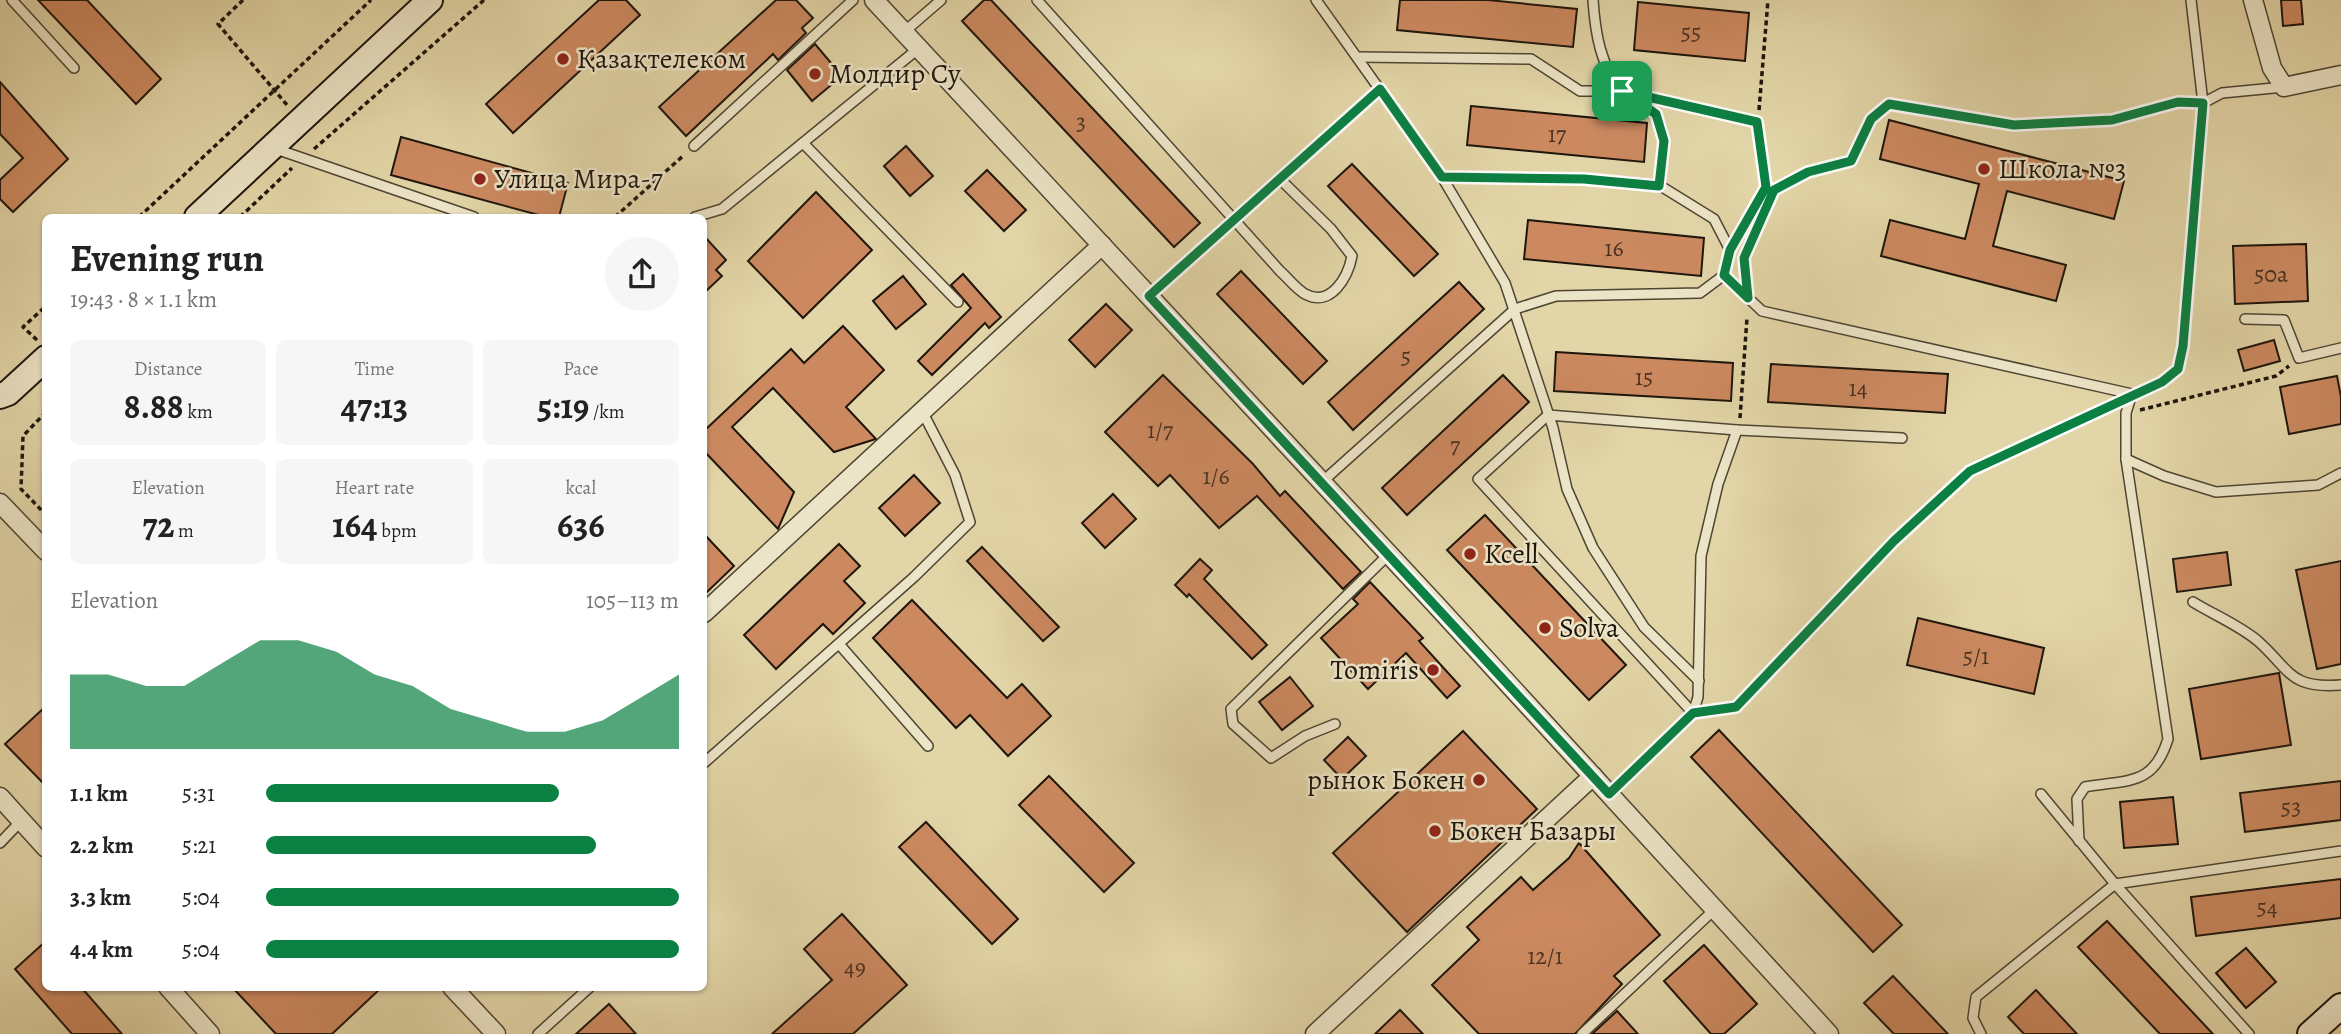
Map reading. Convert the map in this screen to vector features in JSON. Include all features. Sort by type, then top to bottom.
[{"type":"street","points":[[200,214],[430,0]]},
{"type":"street","points":[[874,0],[1389,554],[1829,1034]]},
{"type":"street","points":[[2253,0],[2272,68],[2284,87],[2341,75]]},
{"type":"street","points":[[707,611],[1102,245]]},
{"type":"street","points":[[3,400],[42,350]]},
{"type":"street","points":[[0,503],[42,547]]},
{"type":"street","points":[[1315,1034],[1593,776]]},
{"type":"street","points":[[0,797],[42,844]]},
{"type":"street","points":[[172,991],[210,1034]]},
{"type":"street","points":[[456,991],[496,1034]]},
{"type":"street","points":[[2310,1034],[2341,1006]]},
{"type":"lane","points":[[12,0],[74,68]]},
{"type":"lane","points":[[694,146],[853,0]]},
{"type":"lane","points":[[904,32],[941,0]]},
{"type":"lane","points":[[1037,0],[1280,271],[1305,294],[1320,298],[1336,291],[1349,272],[1352,256],[1331,229],[1280,179]]},
{"type":"lane","points":[[1316,0],[1442,177],[1505,282],[1548,415],[1567,489],[1593,548],[1644,627],[1699,681]]},
{"type":"lane","points":[[1594,0],[1595,25],[1605,62],[1622,91],[1656,114],[1664,141],[1659,186]]},
{"type":"lane","points":[[1693,713],[1736,707],[1894,541],[1970,471],[2162,382],[2178,369],[2183,346],[2203,103],[2191,0]]},
{"type":"lane","points":[[705,214],[722,209],[919,48]]},
{"type":"lane","points":[[1322,482],[1515,309],[1556,296],[1700,293],[1724,275],[1730,250],[1766,187],[1757,122],[1622,91],[1580,92],[1531,59],[1358,57]]},
{"type":"lane","points":[[1889,104],[2014,125],[2112,120],[2178,102],[2203,103],[2222,93],[2284,87]]},
{"type":"lane","points":[[1149,296],[1380,89]]},
{"type":"lane","points":[[803,143],[958,302]]},
{"type":"lane","points":[[271,148],[465,214]]},
{"type":"lane","points":[[1442,177],[1584,179],[1659,186],[1714,219],[1730,250]]},
{"type":"lane","points":[[1724,275],[1762,311],[2132,394]]},
{"type":"lane","points":[[2245,319],[2284,320],[2299,358],[2341,348]]},
{"type":"lane","points":[[2079,841],[2077,799],[2085,787],[2146,776],[2162,758],[2168,739],[2126,459],[2126,413],[2132,394]]},
{"type":"lane","points":[[707,760],[914,577],[970,522],[955,475],[922,411]]},
{"type":"lane","points":[[1693,713],[1478,479],[1548,415],[1737,430],[1902,438]]},
{"type":"lane","points":[[1609,794],[1693,713],[1698,698],[1699,681],[1701,556],[1718,484],[1737,430]]},
{"type":"lane","points":[[2126,459],[2164,476],[2216,492],[2318,485],[2341,473]]},
{"type":"lane","points":[[1335,724],[1305,736],[1271,758],[1233,724],[1231,709],[1389,554]]},
{"type":"lane","points":[[2193,602],[2258,641],[2290,677],[2305,684],[2341,685]]},
{"type":"lane","points":[[839,644],[928,746]]},
{"type":"lane","points":[[2041,794],[2115,884],[2249,1034]]},
{"type":"lane","points":[[0,843],[21,821]]},
{"type":"lane","points":[[1981,1034],[1973,1018],[1976,997],[2115,884],[2341,851]]},
{"type":"lane","points":[[1582,1034],[1714,909]]},
{"type":"lane","points":[[538,1034],[586,991]]},
{"type":"path","points":[[243,0],[218,24],[299,121]]},
{"type":"path","points":[[142,214],[371,0]]},
{"type":"path","points":[[243,214],[484,0]]},
{"type":"path","points":[[1757,122],[1768,0]]},
{"type":"path","points":[[1774,190],[1808,172],[1851,161],[1871,119],[1889,104]]},
{"type":"path","points":[[618,214],[694,146]]},
{"type":"path","points":[[1737,430],[1742,411],[1748,298],[1744,258],[1749,247]]},
{"type":"path","points":[[42,310],[23,327],[42,350]]},
{"type":"path","points":[[2126,413],[2276,376],[2299,358]]},
{"type":"path","points":[[42,416],[23,436],[21,489],[42,511]]},
{"type":"building","points":[[38,0],[87,0],[161,79],[136,104]]},
{"type":"building","name":"Қазақтелеком","points":[[599,0],[626,0],[640,15],[513,133],[486,104]]},
{"type":"building","points":[[776,0],[796,0],[813,18],[802,28],[806,33],[778,60],[773,54],[686,136],[659,107]]},
{"type":"building","points":[[984,0],[991,0],[1200,223],[1174,247],[962,21]]},
{"type":"building","points":[[1400,0],[1488,0],[1577,9],[1573,47],[1397,30]]},
{"type":"building","points":[[2281,0],[2301,0],[2303,24],[2283,26]]},
{"type":"building","points":[[1638,2],[1749,13],[1745,61],[1634,50]]},
{"type":"building","name":"Молдир Су","points":[[815,44],[842,76],[812,101],[787,70]]},
{"type":"building","points":[[0,82],[68,159],[13,212],[0,199],[0,180],[23,158],[0,134]]},
{"type":"building","points":[[1471,106],[1647,123],[1644,162],[1467,145]]},
{"type":"building","name":"Школа №3","points":[[1889,120],[2124,181],[2114,219],[2007,191],[1993,246],[2066,265],[2056,301],[1881,256],[1890,220],[1965,239],[1979,184],[1880,159]]},
{"type":"building","name":"Улица Мира-7","points":[[401,137],[568,183],[560,214],[535,214],[391,175]]},
{"type":"building","points":[[906,146],[933,176],[910,196],[884,166]]},
{"type":"building","points":[[1352,164],[1438,254],[1414,276],[1328,186]]},
{"type":"building","points":[[987,170],[1026,210],[1004,231],[965,191]]},
{"type":"building","points":[[816,192],[872,250],[803,318],[748,261]]},
{"type":"building","points":[[1528,220],[1704,238],[1701,276],[1524,259]]},
{"type":"building","points":[[707,239],[726,260],[716,270],[722,276],[707,290]]},
{"type":"building","points":[[2306,244],[2308,301],[2235,304],[2233,246]]},
{"type":"building","points":[[1241,271],[1327,361],[1303,384],[1217,294]]},
{"type":"building","points":[[963,274],[1001,317],[989,328],[985,323],[932,375],[918,361],[971,308],[951,285]]},
{"type":"building","points":[[903,276],[926,304],[896,329],[873,301]]},
{"type":"building","points":[[1459,282],[1484,309],[1353,430],[1328,402]]},
{"type":"building","points":[[1106,304],[1132,330],[1095,367],[1069,340]]},
{"type":"building","points":[[843,326],[884,370],[846,407],[876,439],[834,452],[773,388],[732,427],[794,492],[778,529],[707,454],[707,428],[791,349],[804,363]]},
{"type":"building","points":[[2274,340],[2280,361],[2244,371],[2238,350]]},
{"type":"building","points":[[1556,352],[1733,363],[1731,401],[1554,391]]},
{"type":"building","points":[[1771,364],[1948,374],[1945,413],[1768,402]]},
{"type":"building","points":[[1163,375],[1253,464],[1280,496],[1285,491],[1361,572],[1343,589],[1257,496],[1219,528],[1170,475],[1158,486],[1105,432]]},
{"type":"building","points":[[1503,375],[1529,402],[1407,515],[1382,488]]},
{"type":"building","points":[[2337,376],[2341,397],[2341,424],[2289,434],[2280,387]]},
{"type":"building","points":[[914,475],[940,503],[905,536],[879,508]]},
{"type":"building","points":[[1113,494],[1136,519],[1105,548],[1082,523]]},
{"type":"building","points":[[1485,515],[1626,665],[1589,700],[1447,550]]},
{"type":"building","points":[[707,537],[734,566],[707,592]]},
{"type":"building","points":[[839,544],[860,566],[844,581],[865,603],[833,634],[823,624],[776,669],[744,635]]},
{"type":"building","points":[[982,547],[1059,627],[1043,641],[967,561]]},
{"type":"building","points":[[2227,552],[2231,585],[2177,592],[2173,559]]},
{"type":"building","points":[[1200,559],[1212,570],[1204,579],[1267,645],[1252,659],[1189,594],[1187,597],[1175,585]]},
{"type":"building","points":[[2341,561],[2341,664],[2317,669],[2296,570]]},
{"type":"building","points":[[1370,582],[1423,638],[1419,641],[1460,686],[1447,698],[1406,653],[1368,689],[1321,638],[1358,604],[1353,599]]},
{"type":"building","points":[[912,600],[1007,698],[1022,684],[1051,716],[1008,756],[970,715],[956,728],[873,638]]},
{"type":"building","points":[[1918,618],[2044,648],[2034,694],[1907,665]]},
{"type":"building","points":[[2279,673],[2291,745],[2201,759],[2189,689]]},
{"type":"building","points":[[1290,677],[1313,706],[1282,730],[1259,702]]},
{"type":"building","points":[[42,710],[42,782],[5,744]]},
{"type":"building","points":[[1719,730],[1902,925],[1873,952],[1691,757]]},
{"type":"building","name":"Бокен Базары","points":[[1463,731],[1537,809],[1407,932],[1333,853]]},
{"type":"building","points":[[1348,737],[1366,756],[1342,779],[1324,760]]},
{"type":"building","points":[[1049,776],[1134,863],[1104,892],[1019,805]]},
{"type":"building","points":[[2341,781],[2341,820],[2245,832],[2240,793]]},
{"type":"building","points":[[2173,797],[2178,844],[2124,848],[2120,802]]},
{"type":"building","points":[[926,822],[1018,919],[992,944],[899,847]]},
{"type":"building","points":[[1579,843],[1660,935],[1614,976],[1622,984],[1575,1034],[1479,1034],[1432,985],[1479,940],[1467,927],[1521,877],[1533,890],[1569,858]]},
{"type":"building","points":[[2341,879],[2341,918],[2196,936],[2191,897]]},
{"type":"building","points":[[842,914],[907,985],[853,1034],[772,1034],[832,980],[804,949]]},
{"type":"building","points":[[2107,921],[2213,1034],[2160,1034],[2078,947]]},
{"type":"building","points":[[42,945],[42,991],[84,991],[122,1034],[72,1034],[15,969]]},
{"type":"building","points":[[1704,945],[1757,1004],[1724,1034],[1711,1034],[1664,981]]},
{"type":"building","points":[[2246,948],[2276,982],[2246,1008],[2216,973]]},
{"type":"building","points":[[1893,976],[1948,1034],[1894,1034],[1864,1003]]},
{"type":"building","points":[[2036,990],[2077,1034],[2024,1034],[2008,1017]]},
{"type":"building","points":[[236,991],[378,991],[332,1034],[276,1034]]},
{"type":"building","points":[[609,1004],[636,1034],[576,1034]]},
{"type":"building","points":[[1400,1010],[1423,1034],[1375,1034]]},
{"type":"building","points":[[1617,1011],[1638,1034],[1592,1034]]},
{"type":"place","name":"Қазақтелеком","points":[[563,59]]},
{"type":"place","name":"Молдир Су","points":[[815,74]]},
{"type":"place","name":"Школа №3","points":[[1984,169]]},
{"type":"place","name":"Улица Мира-7","points":[[480,179]]},
{"type":"place","name":"Kcell","points":[[1470,554]]},
{"type":"place","name":"Solva","points":[[1545,628]]},
{"type":"place","name":"Tomiris","points":[[1433,670]]},
{"type":"place","name":"рынок Бокен","points":[[1479,780]]},
{"type":"place","name":"Бокен Базары","points":[[1435,831]]},
{"type":"route","points":[[1380,89],[1442,177],[1584,179],[1659,186],[1664,141],[1656,114],[1622,91],[1757,122],[1766,187],[1730,250],[1724,275],[1748,298],[1744,258],[1774,190],[1808,172],[1851,161],[1871,119],[1889,104],[2014,125],[2112,120],[2178,102],[2203,103],[2183,346],[2178,369],[2162,382],[1970,471],[1894,541],[1736,707],[1693,713],[1609,794],[1149,296],[1380,89]]}]
